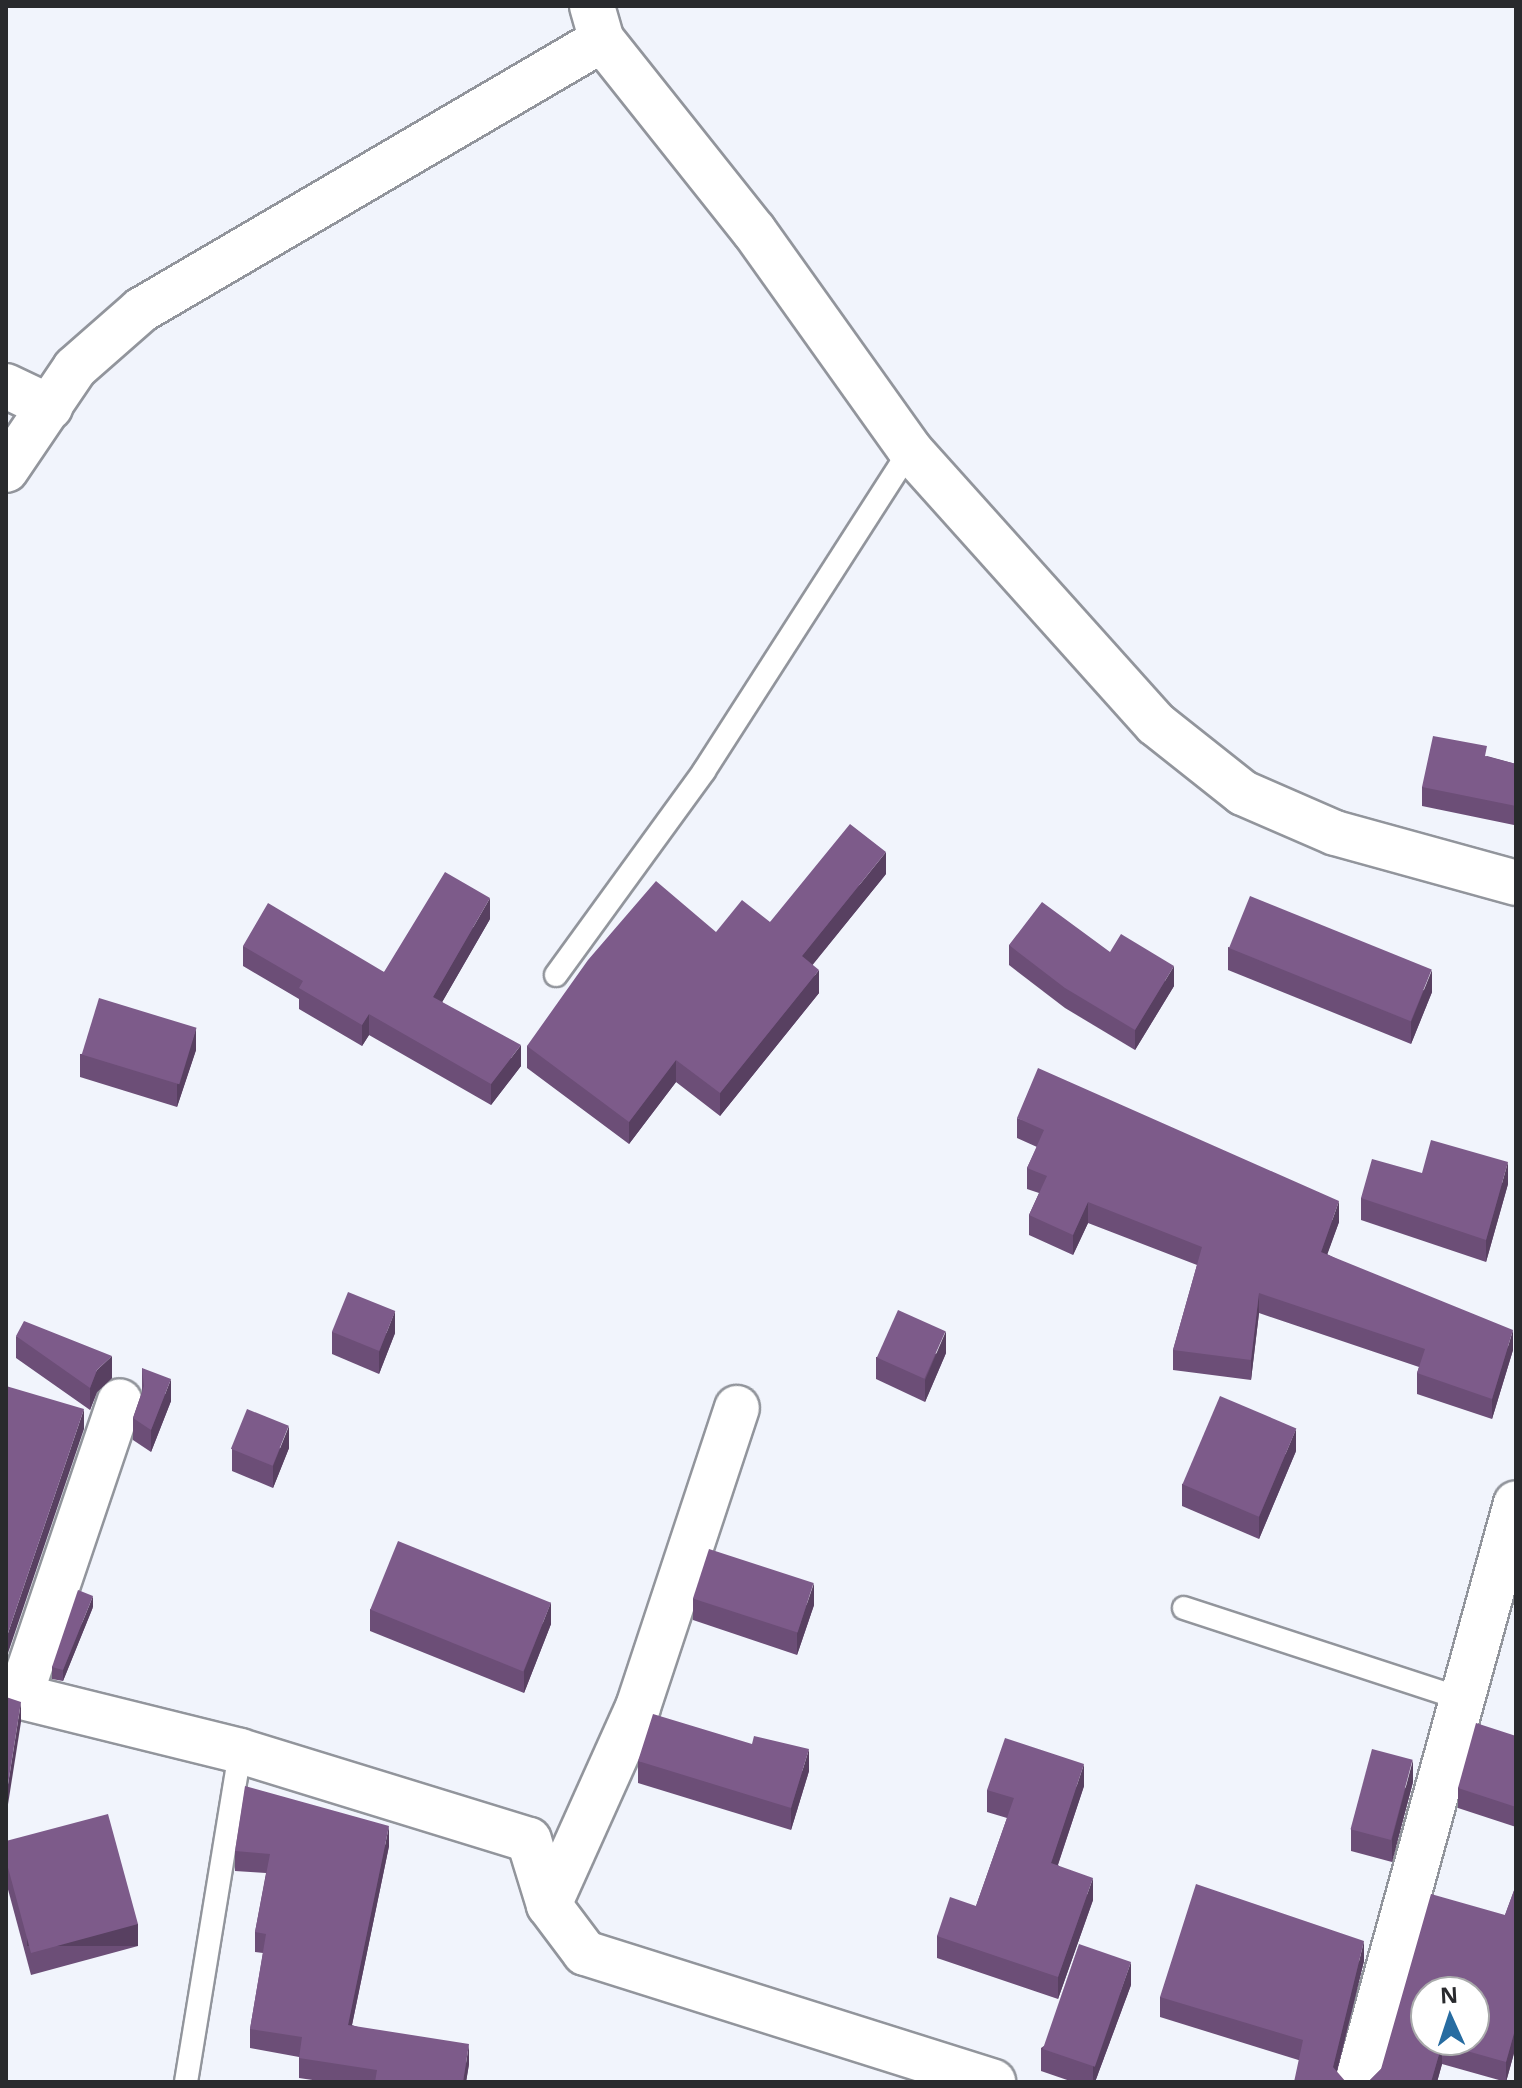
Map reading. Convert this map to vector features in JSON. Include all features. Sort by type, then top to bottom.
[{"type":"street","points":[[6,470],[75,368],[141,310],[597,23],[754,231],[910,450],[1156,724],[1243,793],[1335,833],[1516,883]]},
{"type":"street","points":[[6,386],[50,407]]},
{"type":"street","points":[[120,1401],[13,1695],[240,1751],[529,1840],[549,1905],[585,1953],[993,2082]]},
{"type":"street","points":[[549,1905],[638,1707],[737,1408]]},
{"type":"street","points":[[1357,2082],[1516,1503]]},
{"type":"lane","points":[[556,975],[704,771],[910,450]]},
{"type":"lane","points":[[1184,1608],[1462,1699]]},
{"type":"lane","points":[[186,2082],[240,1751]]},
{"type":"building","points":[[1433,736],[1487,746],[1485,756],[1516,764],[1516,806],[1422,787]]},
{"type":"building","points":[[850,824],[886,852],[802,956],[819,970],[720,1093],[676,1060],[629,1122],[527,1046],[588,960],[656,881],[716,932],[742,900],[770,922]]},
{"type":"building","points":[[445,872],[490,898],[433,997],[521,1045],[491,1084],[369,1014],[362,1025],[299,988],[303,981],[243,946],[268,903],[384,972]]},
{"type":"building","points":[[1250,896],[1432,969],[1411,1021],[1229,948]]},
{"type":"building","points":[[1042,902],[1110,952],[1121,934],[1174,966],[1135,1030],[1065,988],[1009,945]]},
{"type":"building","points":[[99,998],[197,1028],[179,1084],[82,1054]]},
{"type":"building","points":[[1038,1068],[1339,1201],[1321,1252],[1513,1330],[1492,1399],[1417,1373],[1425,1349],[1259,1293],[1251,1360],[1173,1350],[1202,1247],[1088,1202],[1073,1235],[1029,1215],[1047,1176],[1027,1168],[1044,1130],[1017,1118]]},
{"type":"building","points":[[1431,1140],[1508,1162],[1486,1240],[1361,1198],[1372,1159],[1422,1173]]},
{"type":"building","points":[[348,1292],[395,1311],[379,1351],[332,1332]]},
{"type":"building","points":[[898,1310],[946,1331],[924,1379],[877,1358]]},
{"type":"building","points":[[24,1321],[112,1356],[97,1370],[90,1388],[16,1336]]},
{"type":"building","points":[[142,1368],[171,1379],[151,1430],[133,1418],[144,1386]]},
{"type":"building","points":[[6,1386],[84,1409],[6,1639]]},
{"type":"building","points":[[1220,1396],[1296,1428],[1259,1517],[1182,1484]]},
{"type":"building","points":[[247,1409],[289,1426],[273,1466],[231,1449]]},
{"type":"building","points":[[398,1541],[551,1603],[523,1671],[370,1610]]},
{"type":"building","points":[[709,1549],[814,1583],[798,1632],[693,1598]]},
{"type":"building","points":[[78,1590],[93,1596],[63,1670],[52,1667]]},
{"type":"building","points":[[6,1697],[21,1702],[6,1797]]},
{"type":"building","points":[[653,1714],[752,1744],[754,1736],[809,1749],[791,1808],[638,1761]]},
{"type":"building","points":[[1476,1723],[1516,1736],[1516,1807],[1458,1788]]},
{"type":"building","points":[[1005,1738],[1084,1764],[1051,1863],[1093,1878],[1058,1977],[937,1936],[950,1897],[976,1906],[1014,1798],[987,1790]]},
{"type":"building","points":[[1372,1749],[1413,1760],[1391,1840],[1351,1829]]},
{"type":"building","points":[[245,1786],[389,1826],[348,2025],[469,2044],[463,2082],[375,2082],[377,2070],[299,2058],[302,2037],[250,2029],[266,1934],[255,1932],[270,1854],[235,1851]]},
{"type":"building","points":[[108,1814],[138,1924],[31,1953],[6,1860],[6,1841]]},
{"type":"building","points":[[1196,1884],[1364,1941],[1333,2067],[1346,2082],[1294,2082],[1303,2040],[1160,1997]]},
{"type":"building","points":[[1516,1885],[1516,2026],[1506,2062],[1485,2056],[1490,2056],[1490,1976],[1410,1976],[1410,2056],[1439,2056],[1431,2082],[1368,2082],[1381,2069],[1431,1894],[1505,1915]]},
{"type":"building","points":[[1079,1944],[1131,1962],[1095,2067],[1043,2049]]}]
